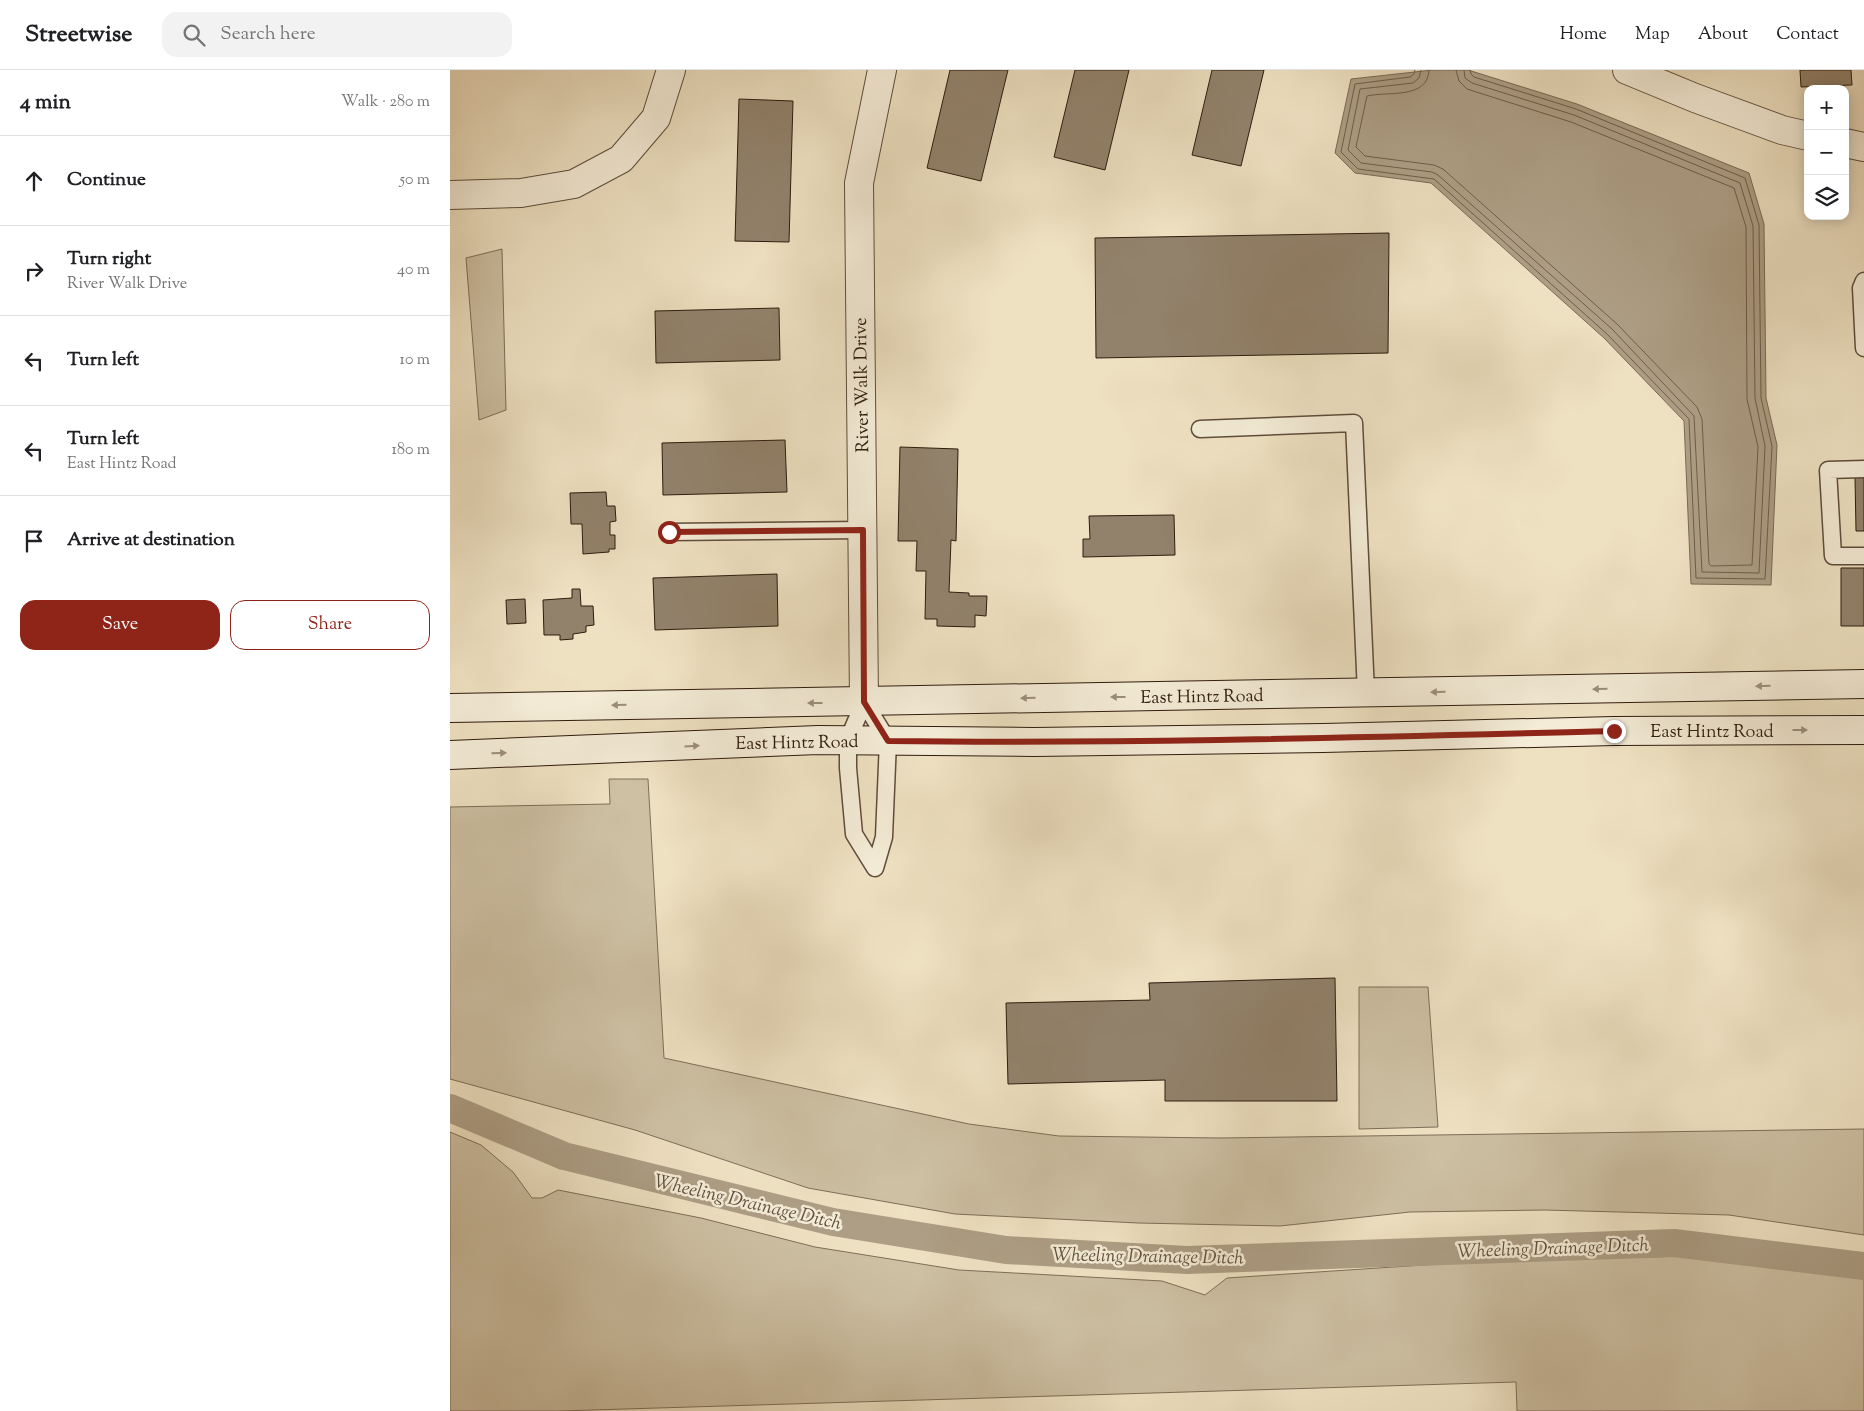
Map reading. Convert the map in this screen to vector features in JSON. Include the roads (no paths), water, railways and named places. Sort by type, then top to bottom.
[{"type":"main road","points":[[450,195],[521,193],[574,184],[621,159],[656,118],[671,70]]},
{"type":"main road","name":"River Walk Drive","points":[[864,702],[859,183],[882,70]]},
{"type":"main road","points":[[1627,70],[1695,98],[1782,130],[1804,135]]},
{"type":"main road","points":[[1849,145],[1864,147]]},
{"type":"main road","name":"East Hintz Road","points":[[450,708],[1864,684]]},
{"type":"main road","name":"East Hintz Road","points":[[450,755],[818,740],[1034,742],[1614,731],[1864,730]]},
{"type":"lane","points":[[1864,281],[1861,288],[1864,338]]},
{"type":"lane","points":[[1200,430],[1354,423],[1366,693]]},
{"type":"lane","points":[[1864,469],[1828,470],[1833,556],[1864,556]]},
{"type":"lane","points":[[669,532],[863,530]]},
{"type":"lane","points":[[864,702],[888,741],[884,838],[875,868],[854,834],[848,768],[848,740],[864,702]]},
{"type":"water","points":[[1433,70],[1468,70],[1577,104],[1749,173],[1764,224],[1766,398],[1777,445],[1771,585],[1691,584],[1684,421],[1604,338],[1431,183],[1355,173],[1335,153],[1351,79]]},
{"type":"waterway","name":"Wheeling Drainage Ditch","points":[[450,1108],[564,1156],[833,1222],[1006,1250],[1187,1260],[1674,1243],[1864,1266]]}]
